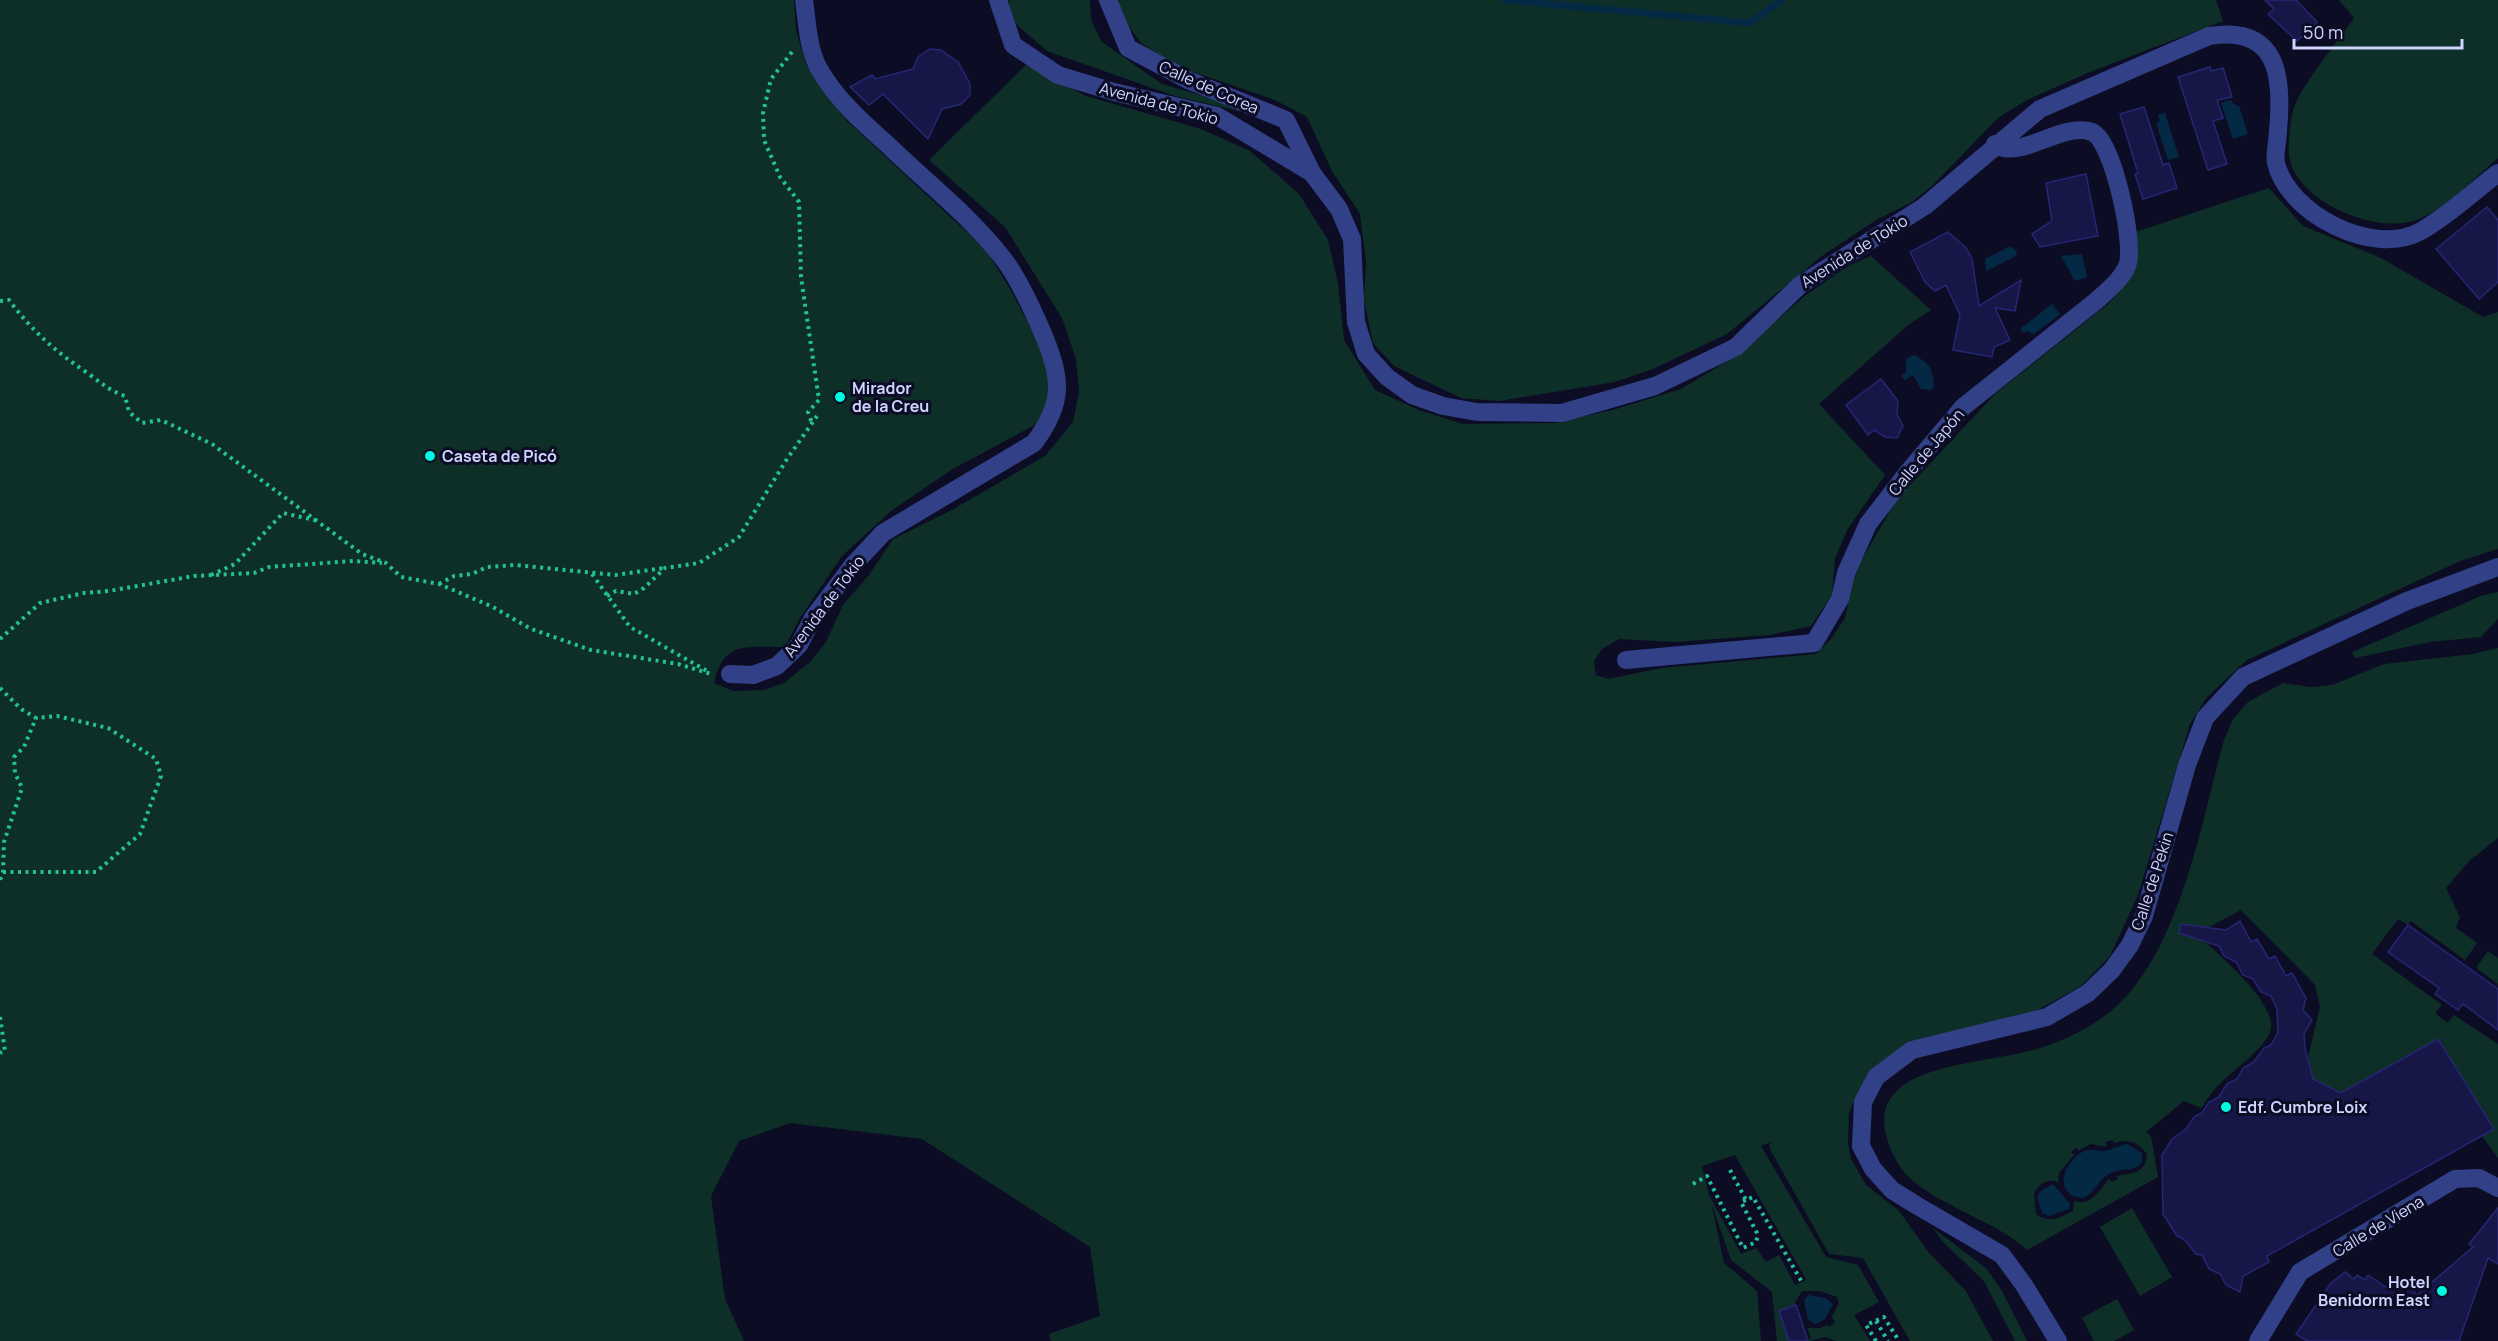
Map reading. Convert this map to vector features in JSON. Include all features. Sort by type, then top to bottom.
[{"type":"street","name":"Avenida de Tokio","points":[[730,675],[753,675],[777,666],[799,645],[813,618],[853,565],[883,533],[1034,443],[1047,425],[1057,403],[1058,382],[1052,355],[1035,315],[1004,259],[970,220],[846,106],[818,66],[804,0]]},
{"type":"street","name":"Avenida de Tokio","points":[[998,0],[1013,45],[1058,75],[1114,92],[1217,116],[1312,173],[1339,209],[1352,239],[1356,322],[1366,354],[1387,377],[1412,395],[1443,406],[1477,412],[1562,414],[1654,386],[1736,346],[1800,285],[1925,206],[1995,144],[2040,109],[2193,42],[2226,34],[2247,37],[2264,46],[2275,62],[2280,83],[2276,161],[2284,184],[2299,203],[2319,219],[2350,231],[2384,240],[2420,232],[2498,173]]},
{"type":"street","name":"Calle de Corea","points":[[1108,0],[1128,48],[1188,80],[1286,120],[1312,173]]},
{"type":"street","name":"Calle de Japón","points":[[1626,660],[1814,644],[1840,599],[1846,573],[1868,524],[1908,472],[1963,407],[2096,301],[2127,266],[2129,248],[2113,164],[2104,143],[2094,133],[2077,129],[2015,148],[2002,149],[1995,144]]},
{"type":"street","name":"Calle de Pekin","points":[[2058,1341],[2024,1285],[2002,1255],[1893,1190],[1873,1168],[1861,1146],[1863,1102],[1876,1077],[1912,1050],[2047,1017],[2088,993],[2112,970],[2130,945],[2144,916],[2187,765],[2205,718],[2243,677],[2408,601],[2498,567]]},
{"type":"street","name":"Calle de Viena","points":[[2258,1341],[2300,1272],[2455,1179],[2479,1178],[2498,1188]]},
{"type":"path","points":[[809,30],[771,79],[763,113],[764,140],[780,177],[799,202],[801,277],[811,360],[819,400],[808,412],[812,423]]},
{"type":"path","points":[[0,302],[9,300],[36,335],[109,390],[125,396],[129,412],[142,423],[161,420],[212,444],[322,522],[362,554],[386,563],[401,577],[439,584],[493,607],[531,629],[591,650],[678,664],[719,677],[679,657],[630,627],[592,573]]},
{"type":"path","points":[[439,584],[454,576],[472,574],[487,567],[515,565],[615,575],[699,562],[740,537],[787,459],[817,416]]},
{"type":"path","points":[[204,577],[220,573],[235,564],[284,513],[322,522]]},
{"type":"path","points":[[0,639],[40,603],[163,580],[254,573],[269,567],[353,561],[386,563]]},
{"type":"path","points":[[607,596],[616,591],[634,594],[644,588],[665,568]]},
{"type":"path","points":[[0,688],[21,709],[36,718],[57,716],[108,728],[156,759],[161,776],[141,834],[96,872],[3,872]]},
{"type":"path","points":[[0,880],[3,872],[4,842],[22,788],[15,773],[14,757],[24,747],[36,718]]},
{"type":"path","points":[[0,1017],[5,1050],[0,1053]]},
{"type":"path","points":[[1730,1170],[1746,1200]]},
{"type":"path","points":[[1693,1184],[1707,1176],[1743,1248],[1756,1242],[1758,1235],[1741,1202],[1753,1197],[1803,1284]]},
{"type":"path","points":[[1876,1341],[1866,1325],[1884,1317],[1899,1341]]},
{"type":"path","points":[[1876,1321],[1888,1341]]},
{"type":"green space","points":[[0,0],[794,0],[796,30],[806,65],[847,121],[986,250],[1044,353],[1052,375],[1042,421],[951,470],[891,511],[842,556],[800,618],[785,647],[750,647],[731,653],[724,659],[714,683],[733,691],[764,690],[784,683],[810,662],[826,642],[843,605],[869,575],[893,539],[950,511],[1045,456],[1073,422],[1079,392],[1076,359],[1062,318],[1005,227],[929,160],[1026,65],[1086,96],[1201,129],[1250,151],[1299,194],[1328,240],[1338,283],[1344,340],[1375,390],[1419,410],[1463,424],[1555,423],[1616,409],[1681,389],[1731,359],[1806,295],[1850,265],[1871,256],[1931,310],[1908,325],[1819,404],[1885,475],[1847,530],[1835,559],[1832,595],[1811,626],[1770,635],[1675,642],[1619,639],[1602,649],[1594,661],[1596,675],[1608,679],[1662,668],[1816,654],[1831,639],[1845,618],[1855,571],[1897,499],[1995,394],[2108,304],[2126,284],[2136,256],[2135,232],[2269,188],[2303,226],[2381,258],[2483,317],[2498,312],[2498,549],[2460,561],[2247,660],[2207,697],[2190,724],[2138,895],[2110,956],[2081,986],[2027,1016],[1868,1073],[1849,1112],[1848,1144],[1851,1159],[1866,1185],[1899,1211],[1929,1253],[1966,1291],[1993,1341],[1910,1341],[1863,1258],[1829,1254],[1771,1151],[1769,1145],[1771,1142],[1761,1146],[1826,1257],[1858,1265],[1879,1302],[1854,1315],[1870,1341],[1836,1341],[1825,1337],[1810,1341],[1777,1341],[1772,1292],[1731,1260],[1711,1202],[1724,1263],[1757,1291],[1761,1341],[1051,1341],[1049,1334],[1100,1316],[1090,1247],[922,1139],[790,1123],[739,1141],[711,1196],[725,1299],[744,1341],[0,1341]],"holes":[[[1735,1155],[1806,1279],[1806,1280],[1795,1285],[1779,1255],[1766,1262],[1756,1248],[1741,1254],[1709,1195],[1702,1166]],[[1802,1291],[1820,1291],[1837,1297],[1839,1303],[1832,1317],[1835,1322],[1830,1327],[1827,1325],[1807,1328],[1811,1338],[1807,1340],[1795,1302]]]},
{"type":"green space","points":[[1009,0],[1090,0],[1091,20],[1102,42],[1162,84],[1231,104],[1243,112],[1175,96],[1047,51],[1016,24],[1009,9]]},
{"type":"green space","points":[[1119,0],[2216,0],[2223,21],[2090,72],[2027,100],[1999,117],[1932,186],[1912,202],[1876,220],[1822,256],[1727,334],[1653,369],[1615,382],[1499,401],[1461,398],[1394,366],[1373,343],[1364,300],[1366,262],[1360,214],[1332,171],[1307,117],[1275,100],[1176,66],[1141,43],[1118,12]]},
{"type":"green space","points":[[2339,0],[2498,0],[2498,158],[2451,200],[2419,219],[2402,223],[2383,223],[2343,212],[2309,190],[2297,176],[2290,160],[2290,131],[2295,104],[2354,18]]},
{"type":"green space","points":[[2498,592],[2498,619],[2481,637],[2430,642],[2355,658],[2352,652],[2481,596]]},
{"type":"green space","points":[[2498,648],[2498,838],[2469,861],[2446,888],[2460,917],[2456,928],[2477,943],[2465,960],[2411,921],[2408,925],[2398,919],[2372,954],[2442,1005],[2435,1013],[2447,1023],[2454,1015],[2498,1044],[2498,1158],[2482,1136],[2494,1128],[2438,1039],[2341,1093],[2313,1079],[2308,1058],[2320,1006],[2315,985],[2241,910],[2196,934],[2254,991],[2270,1018],[2271,1029],[2262,1045],[2217,1087],[2202,1108],[2184,1101],[2146,1132],[2151,1136],[2158,1177],[2027,1250],[2012,1238],[1922,1188],[1907,1176],[1897,1162],[1885,1130],[1887,1106],[1900,1088],[1921,1076],[1947,1067],[2039,1049],[2057,1042],[2099,1020],[2126,997],[2148,966],[2167,931],[2195,853],[2224,740],[2233,719],[2248,702],[2283,683],[2310,687],[2332,685],[2384,664],[2473,654]],"holes":[[[2113,1140],[2114,1143],[2128,1141],[2140,1147],[2147,1154],[2141,1169],[2117,1176],[2118,1179],[2112,1182],[2109,1179],[2090,1200],[2074,1201],[2073,1211],[2063,1216],[2046,1219],[2036,1214],[2034,1193],[2044,1182],[2058,1183],[2059,1173],[2074,1155],[2071,1152],[2076,1148],[2079,1150],[2091,1144],[2107,1147],[2105,1142]]]},
{"type":"green space","points":[[2488,951],[2498,958],[2498,984],[2476,968]]},
{"type":"green space","points":[[2132,1208],[2172,1277],[2140,1296],[2100,1227]]},
{"type":"green space","points":[[1933,1228],[1987,1269],[2002,1291],[2027,1341],[2015,1341],[1984,1281],[1943,1242]]},
{"type":"green space","points":[[2117,1299],[2134,1330],[2114,1341],[2094,1341],[2082,1318]]},
{"type":"water","points":[[2231,100],[2233,104],[2239,106],[2248,134],[2233,139],[2221,103]]},
{"type":"water","points":[[2165,113],[2179,157],[2168,160],[2156,123],[2160,121],[2158,115]]},
{"type":"water","points":[[2011,246],[2017,252],[2016,256],[1986,271],[1985,259]]},
{"type":"water","points":[[2082,254],[2087,277],[2075,281],[2061,256]]},
{"type":"water","points":[[2052,304],[2060,314],[2033,335],[2028,331],[2024,333],[2020,329]]},
{"type":"water","points":[[1914,355],[1927,364],[1931,370],[1934,386],[1931,390],[1921,389],[1913,375],[1905,380],[1901,376],[1906,372],[1906,359]]},
{"type":"water","points":[[2127,1144],[2142,1153],[2142,1163],[2131,1169],[2115,1171],[2107,1175],[2091,1193],[2083,1198],[2074,1196],[2068,1191],[2064,1185],[2064,1178],[2075,1157],[2085,1151],[2105,1151]]},
{"type":"water","points":[[2053,1184],[2070,1204],[2069,1209],[2049,1216],[2042,1213],[2037,1197],[2041,1191]]},
{"type":"water","points":[[1808,1295],[1825,1298],[1833,1304],[1825,1319],[1816,1324],[1808,1320],[1804,1300]]},
{"type":"building","points":[[2265,0],[2296,0],[2317,22],[2297,41],[2268,14],[2274,9]]},
{"type":"building","points":[[930,49],[941,50],[958,62],[970,84],[970,95],[961,104],[942,109],[928,139],[883,94],[869,105],[850,87],[872,75],[875,79],[913,69],[918,57]]},
{"type":"building","points":[[2210,67],[2211,71],[2223,68],[2232,97],[2217,100],[2223,118],[2213,121],[2227,164],[2208,170],[2178,77]]},
{"type":"building","points":[[2144,107],[2163,165],[2169,163],[2177,188],[2143,199],[2135,174],[2138,173],[2120,114]]},
{"type":"building","points":[[2086,174],[2098,236],[2040,247],[2032,234],[2052,221],[2046,183]]},
{"type":"building","points":[[2487,207],[2498,220],[2498,282],[2479,299],[2436,249]]},
{"type":"building","points":[[1948,232],[1966,248],[1972,259],[1979,306],[2021,280],[2015,311],[1995,308],[2010,340],[1994,347],[1992,357],[1953,350],[1960,315],[1946,285],[1935,291],[1925,282],[1910,252]]},
{"type":"building","points":[[1881,379],[1898,401],[1897,414],[1903,426],[1897,438],[1885,437],[1874,430],[1868,435],[1846,405]]},
{"type":"building","points":[[2240,921],[2251,942],[2257,939],[2269,959],[2275,956],[2286,976],[2292,973],[2306,998],[2303,1010],[2312,1020],[2304,1034],[2305,1048],[2313,1079],[2341,1093],[2438,1039],[2494,1129],[2267,1256],[2269,1262],[2243,1276],[2240,1292],[2226,1285],[2220,1274],[2209,1269],[2202,1255],[2196,1254],[2185,1240],[2177,1236],[2163,1214],[2162,1155],[2172,1139],[2185,1130],[2195,1116],[2202,1113],[2209,1102],[2219,1097],[2227,1084],[2237,1079],[2243,1068],[2254,1062],[2264,1048],[2271,1045],[2278,1033],[2277,1009],[2271,996],[2261,992],[2253,979],[2243,975],[2236,962],[2224,956],[2219,946],[2179,933],[2181,924],[2226,930]]},
{"type":"building","points":[[2408,925],[2498,989],[2498,1030],[2463,1004],[2458,1010],[2435,994],[2439,988],[2388,952]]},
{"type":"building","points":[[2498,1208],[2498,1264],[2488,1258],[2459,1341],[2307,1341],[2296,1334],[2331,1283],[2345,1272],[2354,1279],[2357,1275],[2365,1280],[2368,1275],[2390,1290],[2402,1279],[2417,1295],[2473,1247],[2469,1244]]},
{"type":"building","points":[[1796,1305],[1808,1341],[1789,1341],[1779,1311]]},
{"type":"waterway","points":[[1505,0],[1750,23],[1782,0]]},
{"type":"place","name":"Mirador de la Creu","points":[[840,397]]},
{"type":"place","name":"Caseta de Picó","points":[[430,456]]},
{"type":"place","name":"Edf. Cumbre Loix","points":[[2226,1107]]},
{"type":"place","name":"Hotel Benidorm East","points":[[2442,1291]]}]
